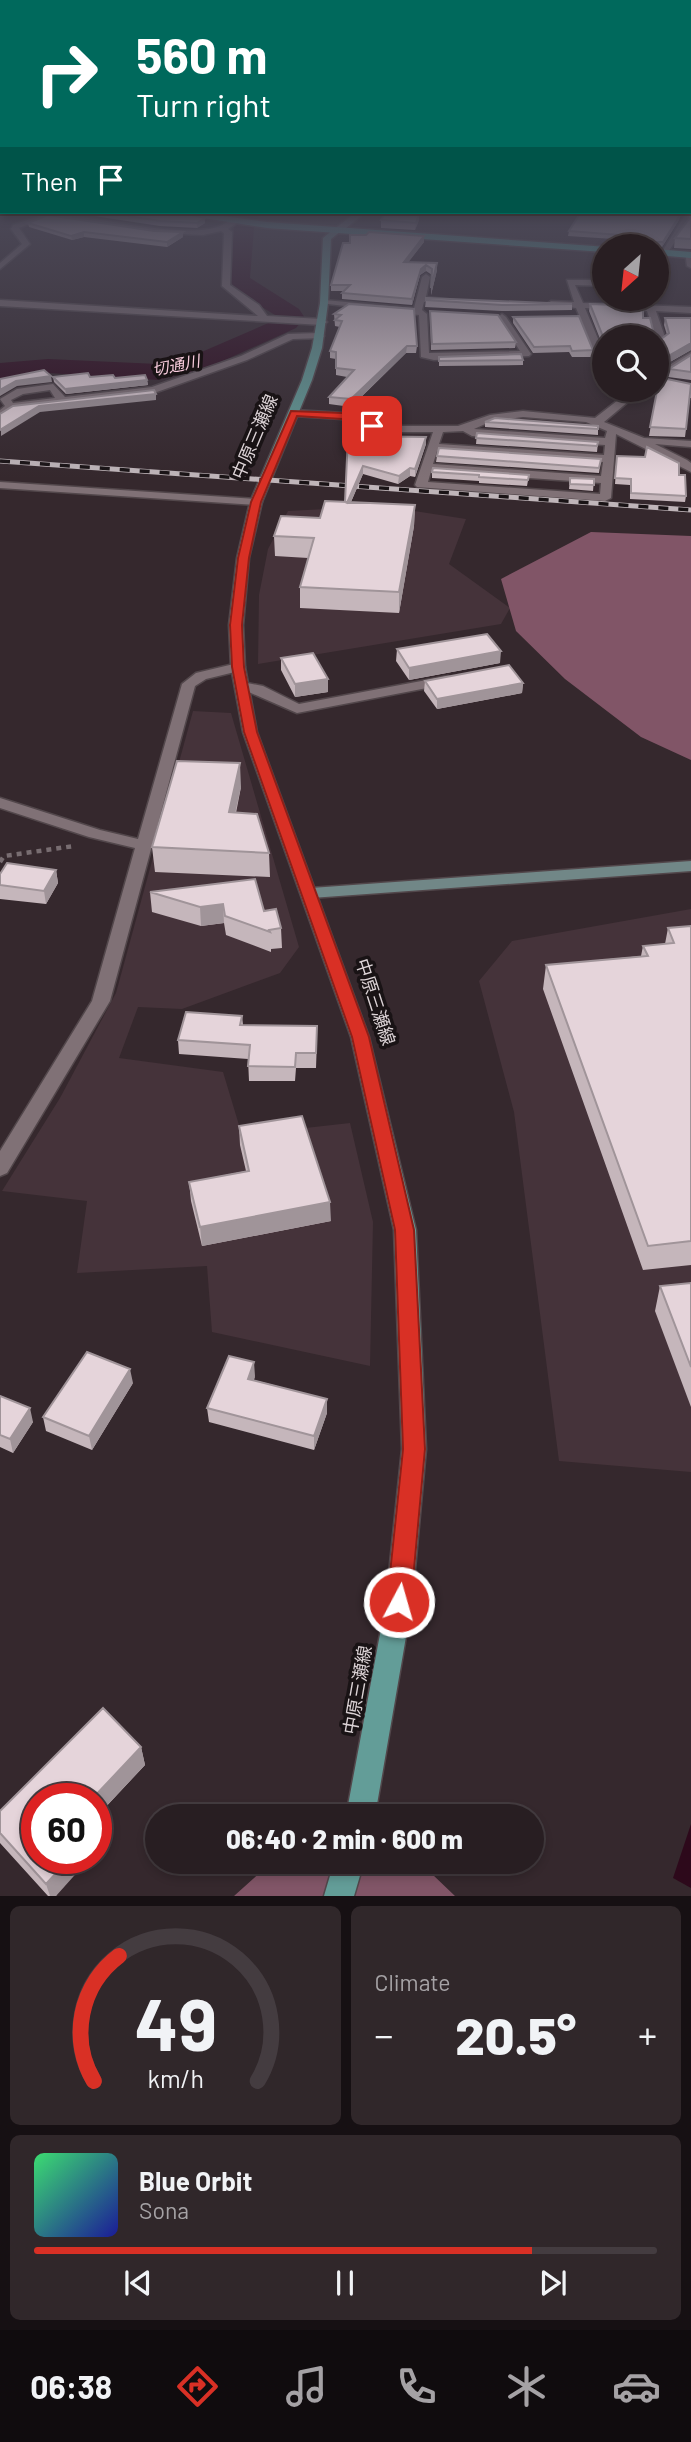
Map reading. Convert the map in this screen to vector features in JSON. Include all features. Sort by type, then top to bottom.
[{"type":"main road","name":"中原三瀬線","points":[[324,303],[321,329],[307,380],[256,502],[243,558],[236,625],[238,667],[250,732],[311,893],[360,1037],[405,1230],[414,1449],[399,1602],[363,1804]]},
{"type":"main road","points":[[339,1896],[345,1874]]},
{"type":"street","points":[[247,300],[265,319]]},
{"type":"street","points":[[417,311],[421,300]]},
{"type":"street","points":[[577,300],[592,337]]},
{"type":"street","points":[[0,303],[265,319],[321,329]]},
{"type":"street","points":[[324,303],[429,313]]},
{"type":"street","points":[[538,303],[592,305]]},
{"type":"street","points":[[669,309],[691,310]]},
{"type":"street","points":[[417,311],[423,314],[424,355],[434,357],[526,354],[502,317]]},
{"type":"street","points":[[569,316],[583,316]]},
{"type":"street","points":[[489,317],[515,317]]},
{"type":"street","points":[[0,416],[10,406],[5,399],[21,391],[54,387],[61,399],[165,387],[243,358],[291,335],[321,329]]},
{"type":"street","points":[[669,370],[691,355]]},
{"type":"street","points":[[669,365],[674,366]]},
{"type":"street","points":[[598,421],[622,402]]},
{"type":"street","points":[[294,413],[343,416],[379,428],[466,428],[482,420],[510,415],[598,421],[683,462],[691,469]]},
{"type":"street","points":[[466,428],[472,433],[610,442]]},
{"type":"street","points":[[439,429],[421,485],[605,498],[611,433],[616,430]]},
{"type":"street","points":[[637,439],[691,444]]},
{"type":"street","points":[[433,447],[608,459]]},
{"type":"street","points":[[427,467],[607,480]]},
{"type":"street","points":[[1,485],[256,502]]},
{"type":"street","points":[[0,1168],[101,1001],[142,845],[189,684],[201,676],[238,667]]},
{"type":"street","points":[[242,686],[258,689],[297,709],[461,677]]},
{"type":"street","points":[[0,803],[95,834],[142,845]]},
{"type":"street","points":[[311,893],[691,866]]},
{"type":"path","points":[[0,862],[4,856],[82,845],[95,834]]},
{"type":"shaded area","points":[[382,506],[466,519],[449,564],[510,608],[501,624],[258,664],[259,595],[268,549],[288,511]]},
{"type":"shaded area","points":[[591,532],[691,536],[691,760],[641,737],[565,679],[516,631],[501,579]]},
{"type":"shaded area","points":[[193,711],[231,713],[299,947],[280,973],[182,1009],[138,1007],[119,1058],[223,1072],[242,1135],[350,1123],[373,1222],[370,1366],[212,1332],[207,1266],[77,1273],[87,1201],[2,1191],[60,1098],[116,993]]},
{"type":"shaded area","points":[[691,909],[691,1472],[559,1461],[514,1112],[479,981],[512,941]]},
{"type":"shaded area","points":[[691,1824],[691,1888],[673,1878]]},
{"type":"shaded area","points":[[259,1874],[432,1874],[455,1896],[234,1896]]},
{"type":"building","points":[[433,300],[572,304],[502,305]]},
{"type":"building","points":[[349,304],[414,309],[417,346],[407,346],[351,399],[329,397],[354,370],[336,368],[336,352],[330,351],[342,321],[335,320],[341,315],[334,314]]},
{"type":"building","points":[[430,311],[498,315],[516,342],[432,344]]},
{"type":"building","points":[[593,312],[643,312],[643,318],[650,318],[652,325],[598,325]]},
{"type":"building","points":[[579,316],[592,350],[572,351],[570,346],[534,347],[513,317]]},
{"type":"building","points":[[665,318],[691,318],[691,343],[669,356],[669,325]]},
{"type":"building","points":[[521,354],[523,360],[439,361],[439,357]]},
{"type":"building","points":[[691,355],[691,372],[669,369]]},
{"type":"building","points":[[44,370],[51,376],[16,381],[0,390],[0,379]]},
{"type":"building","points":[[88,373],[90,377],[113,375],[115,378],[145,375],[147,380],[65,389],[53,377]]},
{"type":"building","points":[[669,379],[691,384],[686,429],[650,427],[655,402],[669,402]]},
{"type":"building","points":[[154,390],[156,394],[39,406],[0,430],[0,414],[13,406]]},
{"type":"building","points":[[495,418],[598,426],[598,429],[485,422]]},
{"type":"building","points":[[477,433],[598,442],[597,446],[476,438]]},
{"type":"building","points":[[348,436],[426,437],[415,469],[410,468],[399,476],[363,466],[347,503]]},
{"type":"building","points":[[647,447],[679,463],[679,475],[685,475],[686,496],[631,493],[631,479],[615,478],[617,456],[645,457]]},
{"type":"building","points":[[439,448],[601,459],[599,468],[437,456]]},
{"type":"building","points":[[433,468],[529,475],[528,480],[479,477],[432,472]]},
{"type":"building","points":[[570,478],[594,479],[594,485],[570,484]]},
{"type":"building","points":[[325,501],[415,505],[399,592],[300,587],[314,538],[274,536],[281,516],[320,518]]},
{"type":"building","points":[[487,634],[501,651],[409,668],[397,649]]},
{"type":"building","points":[[313,653],[328,679],[295,684],[281,658]]},
{"type":"building","points":[[509,665],[523,683],[437,699],[425,681]]},
{"type":"building","points":[[177,761],[240,763],[229,812],[257,814],[269,853],[152,847]]},
{"type":"building","points":[[7,863],[56,870],[44,891],[0,885],[0,874]]},
{"type":"building","points":[[255,879],[264,911],[276,909],[281,928],[269,930],[270,932],[225,916],[223,904],[200,907],[150,892]]},
{"type":"building","points":[[691,926],[691,1241],[648,1246],[546,965],[648,956],[643,946],[674,943],[668,928]]},
{"type":"building","points":[[186,1012],[242,1016],[240,1025],[317,1026],[316,1053],[296,1053],[295,1067],[248,1066],[250,1045],[178,1040]]},
{"type":"building","points":[[302,1116],[330,1202],[200,1227],[189,1182],[249,1171],[239,1126]]},
{"type":"building","points":[[691,1283],[691,1367],[660,1286]]},
{"type":"building","points":[[87,1352],[130,1369],[89,1436],[43,1417]]},
{"type":"building","points":[[229,1356],[254,1362],[248,1379],[327,1399],[314,1436],[207,1408]]},
{"type":"building","points":[[0,1396],[30,1408],[10,1439],[0,1435]]},
{"type":"building","points":[[103,1708],[141,1747],[107,1783],[28,1783]]},
{"type":"building","points":[[21,1790],[21,1856],[0,1833],[0,1811]]},
{"type":"building","points":[[37,1874],[55,1874],[46,1884]]},
{"type":"waterway","name":"切通川","points":[[0,371],[48,366],[158,372],[198,363],[288,323],[293,318],[291,314],[268,300]]},
{"type":"railway","points":[[0,461],[691,510]]},
{"type":"route","points":[[372,426],[343,416],[294,413],[256,502],[243,558],[236,625],[238,667],[250,732],[311,893],[360,1037],[405,1230],[414,1449],[399,1602]]}]
